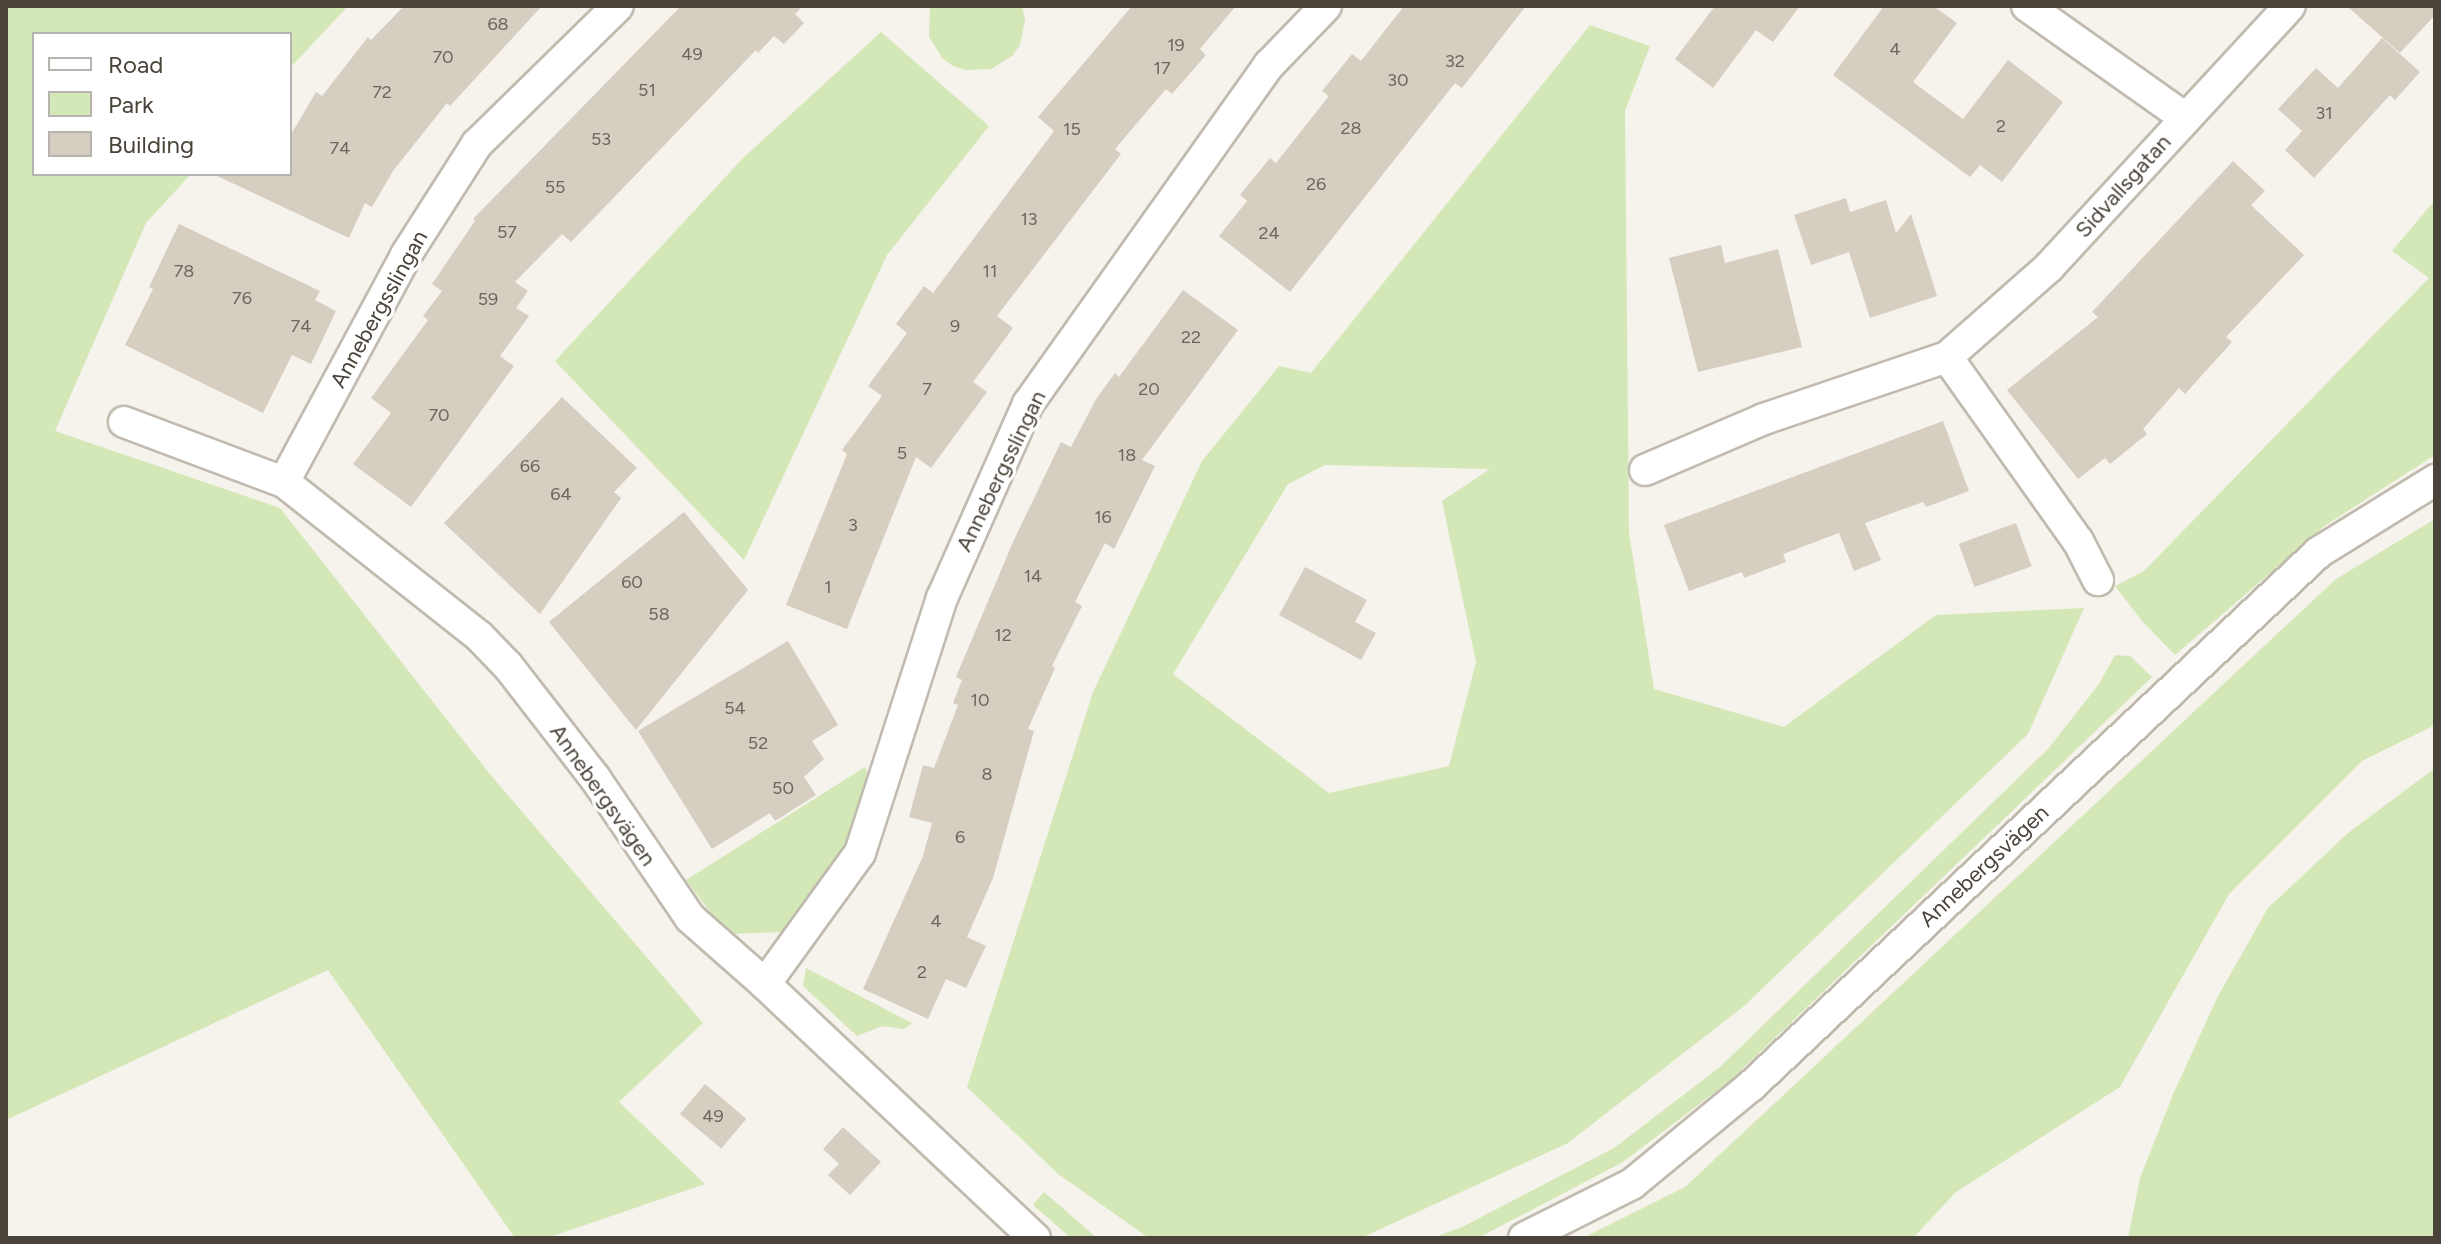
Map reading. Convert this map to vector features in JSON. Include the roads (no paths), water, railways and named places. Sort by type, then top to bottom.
[{"type":"street","name":"Annebergsslingan","points":[[284,482],[406,255],[477,144],[618,6]]},
{"type":"street","name":"Annebergsslingan","points":[[765,984],[860,853],[942,598],[1028,404],[1269,65],[1326,6]]},
{"type":"street","points":[[2027,6],[2185,118]]},
{"type":"street","name":"Sidvallsgatan","points":[[1645,470],[1764,419],[1947,357],[2049,267],[2290,6]]},
{"type":"street","points":[[1947,357],[2078,541],[2098,580]]},
{"type":"street","name":"Annebergsvägen","points":[[124,422],[284,482],[408,577],[498,656],[595,778],[690,918],[765,984],[1035,1238]]},
{"type":"street","name":"Annebergsvägen","points":[[1524,1238],[1632,1184],[1751,1086],[2319,552],[2435,480]]}]
